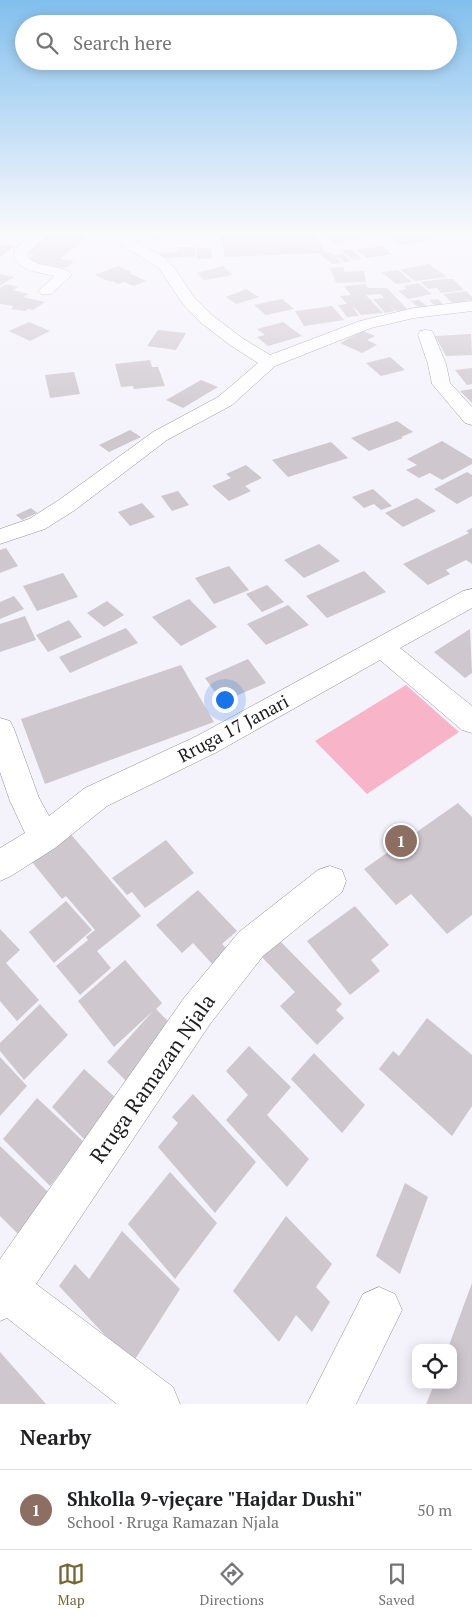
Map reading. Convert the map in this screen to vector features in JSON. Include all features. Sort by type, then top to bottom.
[{"type":"street","points":[[188,300],[210,322],[230,338],[269,362]]},
{"type":"street","points":[[0,537],[37,524],[67,506],[160,436],[207,412],[225,400],[269,362],[366,324],[414,313],[472,306]]},
{"type":"street","points":[[426,335],[437,364],[441,384],[472,419]]},
{"type":"street","name":"Rruga 17 Janari","points":[[0,866],[44,838],[96,797],[206,744],[472,597]]},
{"type":"street","points":[[380,648],[472,722]]},
{"type":"street","points":[[0,730],[25,801],[44,838]]},
{"type":"street","name":"Rruga Ramazan Njala","points":[[3,1293],[197,1011],[251,944],[330,881]]},
{"type":"street","points":[[3,1293],[156,1404]]},
{"type":"street","points":[[331,1404],[379,1310]]},
{"type":"shaded area","points":[[406,685],[459,732],[367,794],[315,741]]},
{"type":"building","points":[[0,300],[34,300],[45,302],[33,310],[28,309],[25,311],[11,309],[14,306],[0,304]]},
{"type":"building","points":[[230,300],[251,300],[236,304]]},
{"type":"building","points":[[283,300],[294,309],[266,315],[254,305]]},
{"type":"building","points":[[343,300],[370,300],[383,313],[361,315],[353,307],[359,316],[347,317],[338,305],[347,304]]},
{"type":"building","points":[[373,300],[398,300],[408,310],[396,311],[388,304],[395,311],[385,313]]},
{"type":"building","points":[[419,300],[427,306],[419,308],[411,301]]},
{"type":"building","points":[[429,300],[439,300],[444,305],[435,306]]},
{"type":"building","points":[[449,300],[472,300],[464,301],[466,303],[452,303]]},
{"type":"building","points":[[332,306],[344,320],[304,326],[295,311]]},
{"type":"building","points":[[29,322],[50,331],[30,341],[9,331]]},
{"type":"building","points":[[283,322],[302,336],[268,346],[257,337],[265,335],[257,329]]},
{"type":"building","points":[[158,330],[186,333],[176,350],[147,346]]},
{"type":"building","points":[[363,331],[375,336],[367,340],[377,345],[362,353],[340,343]]},
{"type":"building","points":[[471,334],[472,355],[446,356],[435,336]]},
{"type":"building","points":[[390,357],[405,370],[381,376],[366,363]]},
{"type":"building","points":[[150,360],[152,367],[158,367],[165,386],[134,389],[133,386],[121,387],[115,364]]},
{"type":"building","points":[[472,368],[472,384],[467,385],[455,370]]},
{"type":"building","points":[[74,372],[80,394],[50,398],[45,375]]},
{"type":"building","points":[[201,380],[218,387],[183,408],[166,400]]},
{"type":"building","points":[[472,389],[472,403],[460,391]]},
{"type":"building","points":[[397,421],[413,432],[401,437],[403,438],[369,451],[351,438]]},
{"type":"building","points":[[130,430],[141,437],[109,452],[99,445]]},
{"type":"building","points":[[442,441],[472,459],[472,464],[442,480],[430,473],[419,478],[406,470],[417,465],[407,459]]},
{"type":"building","points":[[331,442],[348,458],[288,477],[272,460]]},
{"type":"building","points":[[246,465],[262,478],[245,486],[251,491],[229,501],[212,486],[231,478],[226,474]]},
{"type":"building","points":[[467,472],[472,475],[472,496],[457,504],[434,489]]},
{"type":"building","points":[[373,489],[392,506],[381,510],[374,504],[364,508],[352,497]]},
{"type":"building","points":[[178,491],[189,505],[172,511],[161,496]]},
{"type":"building","points":[[417,498],[436,511],[403,527],[385,513]]},
{"type":"building","points":[[142,503],[155,517],[130,526],[118,512]]},
{"type":"building","points":[[31,508],[37,513],[22,520],[16,515]]},
{"type":"building","points":[[472,528],[472,564],[466,560],[446,570],[450,574],[428,585],[403,564],[469,533],[466,531]]},
{"type":"building","points":[[319,544],[340,561],[304,578],[284,560]]},
{"type":"building","points":[[6,548],[18,566],[0,573],[0,550]]},
{"type":"building","points":[[229,566],[249,590],[214,604],[195,578]]},
{"type":"building","points":[[364,571],[386,592],[327,618],[306,596]]},
{"type":"building","points":[[63,573],[78,597],[37,611],[23,586]]},
{"type":"building","points":[[267,585],[284,602],[262,612],[246,594]]},
{"type":"building","points":[[14,596],[24,609],[0,619],[0,602]]},
{"type":"building","points":[[189,599],[217,627],[181,646],[152,617]]},
{"type":"building","points":[[107,601],[124,615],[104,627],[87,613]]},
{"type":"building","points":[[288,605],[309,625],[266,645],[247,624]]},
{"type":"building","points":[[25,616],[36,640],[0,652],[0,624]]},
{"type":"building","points":[[69,620],[82,637],[48,652],[36,635]]},
{"type":"building","points":[[126,628],[138,643],[70,673],[59,657]]},
{"type":"building","points":[[470,629],[472,673],[465,678],[434,652]]},
{"type":"building","points":[[248,659],[266,683],[222,702],[205,678]]},
{"type":"building","points":[[181,665],[214,722],[45,784],[21,719]]},
{"type":"building","points":[[458,803],[472,817],[472,915],[447,934],[411,894],[396,905],[364,869]]},
{"type":"building","points":[[68,831],[141,916],[97,951],[111,968],[80,995],[56,966],[88,940],[86,937],[95,930],[66,896],[62,899],[32,862]]},
{"type":"building","points":[[166,840],[194,873],[145,908],[132,892],[127,895],[112,878]]},
{"type":"building","points":[[198,890],[237,931],[222,944],[230,952],[214,966],[193,943],[182,953],[156,925]]},
{"type":"building","points":[[66,901],[92,930],[54,963],[29,932]]},
{"type":"building","points":[[355,906],[389,945],[371,960],[380,971],[350,995],[307,941]]},
{"type":"building","points":[[0,929],[20,950],[6,963],[39,1000],[17,1021],[0,1001]]},
{"type":"building","points":[[278,939],[342,1004],[336,1010],[344,1018],[317,1045],[280,1006],[295,992],[260,955]]},
{"type":"building","points":[[125,960],[162,1003],[156,1009],[175,1028],[128,1083],[107,1062],[153,1011],[114,1047],[78,1001]]},
{"type":"building","points":[[40,1004],[68,1035],[24,1080],[0,1051],[0,1043]]},
{"type":"building","points":[[427,1018],[472,1055],[472,1106],[452,1136],[379,1069],[393,1051],[399,1056]]},
{"type":"building","points":[[249,1046],[291,1087],[267,1115],[309,1159],[287,1187],[226,1120],[248,1095],[226,1071]]},
{"type":"building","points":[[314,1053],[365,1105],[342,1133],[291,1079]]},
{"type":"building","points":[[0,1057],[27,1086],[0,1116]]},
{"type":"building","points":[[84,1069],[117,1099],[85,1140],[52,1107]]},
{"type":"building","points":[[193,1094],[256,1162],[215,1213],[158,1147],[178,1123],[172,1117]]},
{"type":"building","points":[[37,1098],[84,1142],[50,1186],[3,1139]]},
{"type":"building","points":[[0,1146],[50,1194],[19,1235],[0,1216]]},
{"type":"building","points":[[170,1172],[217,1223],[175,1279],[128,1224]]},
{"type":"building","points":[[405,1183],[428,1197],[400,1274],[376,1256]]},
{"type":"building","points":[[286,1216],[332,1264],[316,1287],[330,1302],[312,1332],[296,1315],[279,1342],[233,1291]]},
{"type":"building","points":[[122,1231],[180,1289],[132,1364],[59,1286],[75,1264],[89,1279]]},
{"type":"building","points":[[472,1283],[472,1404],[426,1404],[432,1389],[457,1389],[457,1344],[449,1344]]},
{"type":"building","points":[[0,1352],[46,1404],[0,1404]]},
{"type":"place","name":"Shkolla 9-vjeçare \"Hajdar Dushi\"","points":[[401,841]]}]
